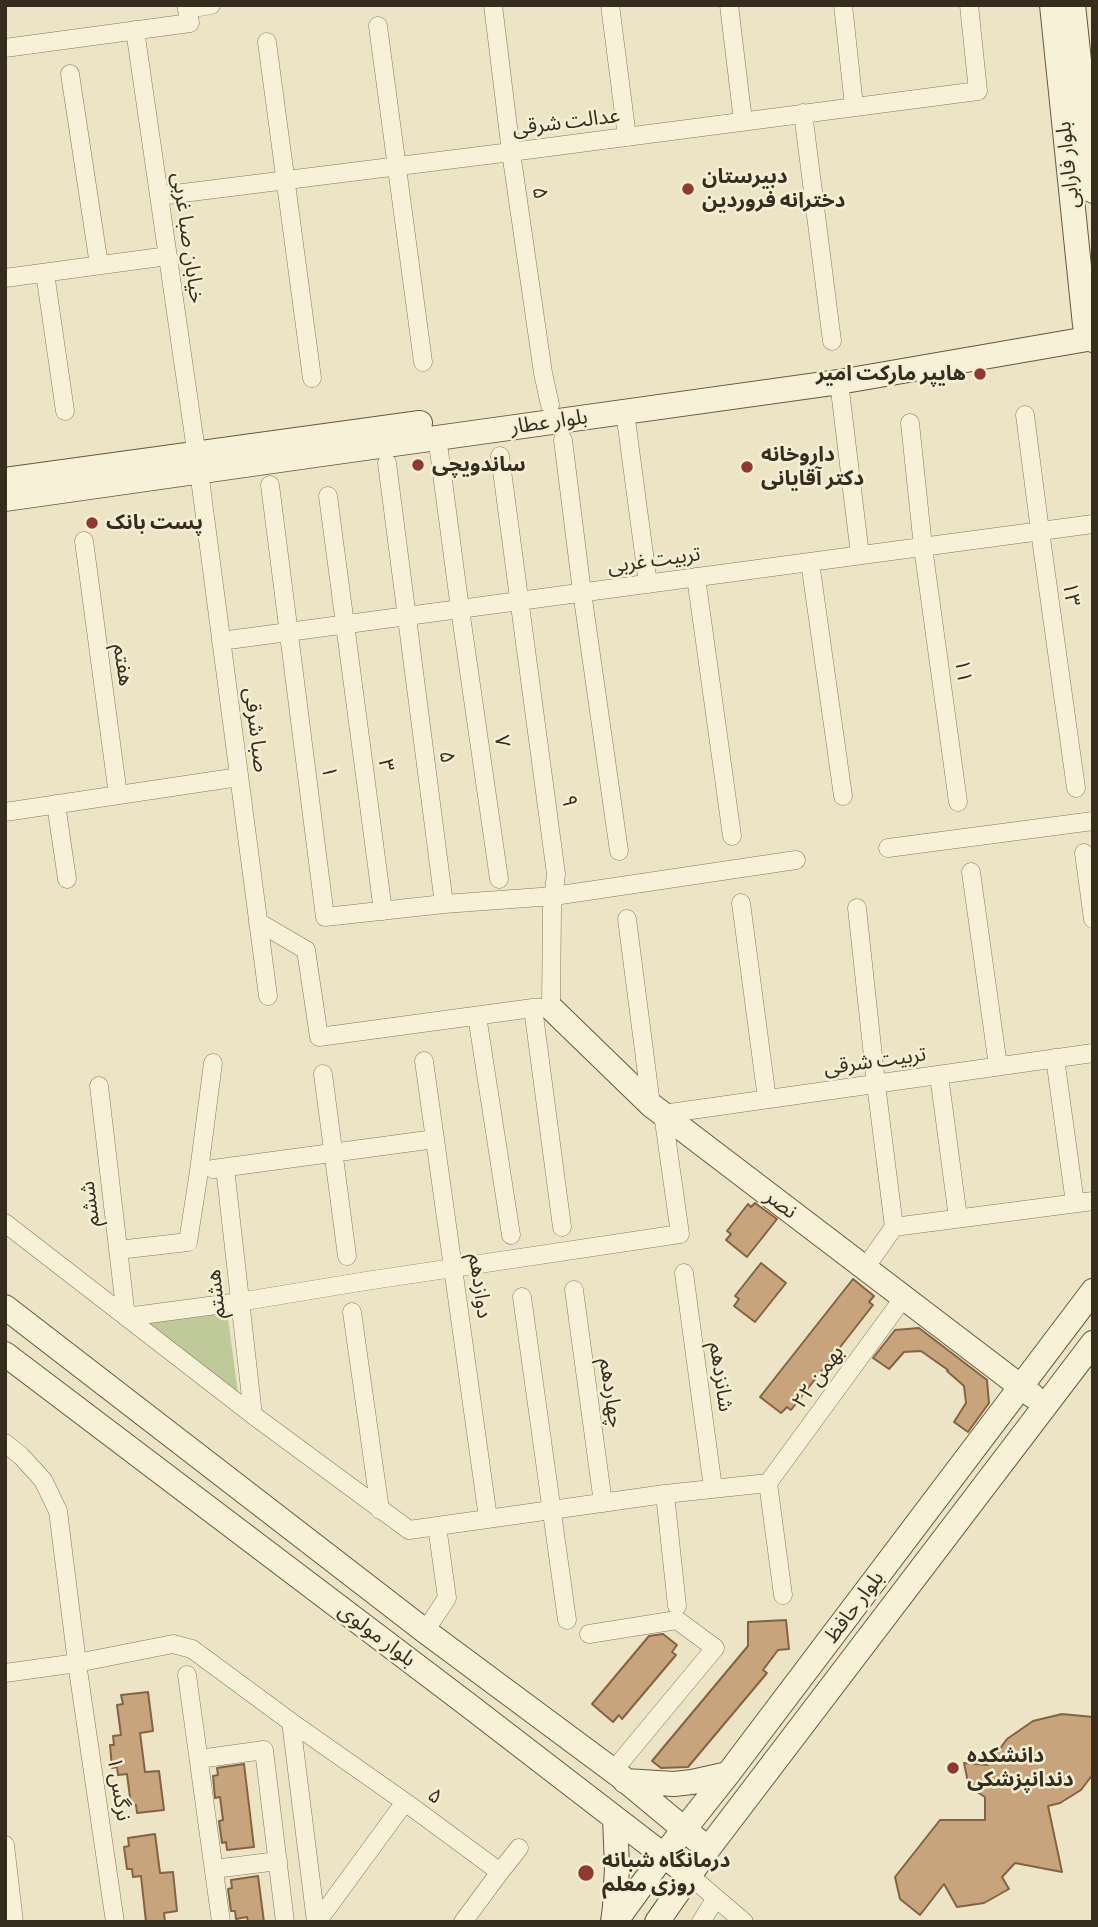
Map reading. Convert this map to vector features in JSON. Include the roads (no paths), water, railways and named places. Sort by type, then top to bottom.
[{"type":"street","points":[[5,48],[190,23],[187,7],[211,5]]},
{"type":"street","name":"۵","points":[[493,5],[511,152],[550,405]]},
{"type":"street","points":[[610,5],[627,137]]},
{"type":"street","points":[[729,5],[743,121]]},
{"type":"street","points":[[843,5],[854,106]]},
{"type":"street","name":"عدالت شرقی","points":[[159,197],[978,91],[969,5]]},
{"type":"street","name":"بلوار فارابی","points":[[1052,5],[1091,333]]},
{"type":"street","name":"بلوار فارابی","points":[[1073,5],[1093,191]]},
{"type":"street","points":[[378,26],[423,362]]},
{"type":"street","name":"خیابان صبا غربی","points":[[135,30],[198,462]]},
{"type":"street","points":[[267,42],[312,378]]},
{"type":"street","points":[[70,74],[99,265]]},
{"type":"street","points":[[803,113],[832,341]]},
{"type":"street","points":[[5,278],[168,256]]},
{"type":"street","points":[[45,273],[65,411]]},
{"type":"street","name":"بلوار عطار","points":[[5,480],[198,462],[625,412],[839,382],[1091,333]]},
{"type":"street","name":"بلوار عطار","points":[[5,499],[198,462],[550,405],[1091,333]]},
{"type":"street","points":[[839,382],[860,555]]},
{"type":"street","points":[[625,412],[648,584]]},
{"type":"street","name":"۱۳","points":[[1025,415],[1076,788]]},
{"type":"street","name":"۱۱","points":[[910,423],[923,547],[958,802]]},
{"type":"street","points":[[563,440],[620,851]]},
{"type":"street","name":"۷","points":[[439,451],[499,879]]},
{"type":"street","name":"۹","points":[[500,456],[556,874],[542,1008],[562,1227]]},
{"type":"street","name":"صبا شرقی","points":[[198,462],[268,996]]},
{"type":"street","name":"۵","points":[[387,463],[444,904]]},
{"type":"street","name":"۱","points":[[270,485],[325,917],[383,911]]},
{"type":"street","name":"۳","points":[[328,496],[383,911]]},
{"type":"street","name":"تربیت غربی","points":[[221,640],[1093,524]]},
{"type":"street","name":"هفتم","points":[[84,541],[118,795]]},
{"type":"street","points":[[810,562],[843,796]]},
{"type":"street","points":[[696,577],[733,836]]},
{"type":"street","points":[[5,812],[239,777]]},
{"type":"street","points":[[56,804],[67,879]]},
{"type":"street","points":[[888,848],[1093,821]]},
{"type":"street","points":[[1084,853],[1093,919]]},
{"type":"street","points":[[383,911],[554,896],[796,860]]},
{"type":"street","points":[[971,872],[998,1066]]},
{"type":"street","points":[[741,903],[767,1099]]},
{"type":"street","points":[[857,908],[894,1227],[865,1268]]},
{"type":"street","points":[[126,1317],[680,1234],[657,1110],[627,919]]},
{"type":"street","points":[[258,922],[306,950],[319,1037],[542,1008]]},
{"type":"street","name":"نصر","points":[[542,1008],[657,1110],[1045,1405]]},
{"type":"street","points":[[477,1016],[511,1234]]},
{"type":"street","name":"تربیت شرقی","points":[[657,1110],[767,1099],[1093,1053]]},
{"type":"street","points":[[894,1227],[1084,1202],[1055,1058]]},
{"type":"street","name":"دوازدهم","points":[[424,1061],[488,1518]]},
{"type":"street","points":[[118,1250],[188,1242],[213,1063]]},
{"type":"street","points":[[323,1074],[347,1256]]},
{"type":"street","points":[[939,1075],[958,1218]]},
{"type":"street","name":"ششم","points":[[99,1086],[126,1317]]},
{"type":"street","points":[[199,1171],[435,1139]]},
{"type":"street","name":"هشتم","points":[[225,1168],[253,1415]]},
{"type":"street","points":[[5,1222],[253,1415],[409,1530],[665,1494],[768,1483],[783,1595]]},
{"type":"street","name":"شانزدهم","points":[[684,1273],[713,1488]]},
{"type":"street","name":"چهاردهم","points":[[574,1290],[603,1503]]},
{"type":"street","name":"بلوار حافظ","points":[[614,1922],[1093,1291]]},
{"type":"street","points":[[522,1297],[567,1619]]},
{"type":"street","name":"۲۲ بهمن","points":[[768,1483],[904,1297]]},
{"type":"street","name":"بلوار مولوی","points":[[5,1307],[425,1631],[619,1776],[708,1849]]},
{"type":"street","points":[[352,1312],[380,1510]]},
{"type":"street","name":"بلوار حافظ","points":[[657,1922],[708,1849],[1093,1343]]},
{"type":"street","name":"بلوار مولوی","points":[[5,1354],[615,1818],[744,1922]]},
{"type":"street","name":"نرگس ۱","points":[[5,1443],[43,1480],[58,1511],[115,1922]]},
{"type":"street","points":[[665,1494],[677,1606]]},
{"type":"street","points":[[264,1550],[285,1522]]},
{"type":"street","points":[[425,1631],[447,1598],[437,1526]]},
{"type":"street","points":[[589,1634],[677,1620],[715,1648],[619,1776],[674,1784],[728,1774]]},
{"type":"street","name":"۵","points":[[5,1673],[77,1663],[173,1644],[192,1649],[500,1872]]},
{"type":"street","points":[[187,1675],[221,1922]]},
{"type":"street","points":[[291,1723],[316,1922]]},
{"type":"street","points":[[199,1759],[264,1750],[285,1922]]},
{"type":"street","points":[[316,1922],[405,1802]]},
{"type":"street","points":[[614,1922],[617,1891],[615,1818]]},
{"type":"street","points":[[5,1845],[14,1922]]},
{"type":"street","points":[[463,1922],[519,1848]]},
{"type":"street","points":[[214,1869],[278,1861]]},
{"type":"street","points":[[701,1922],[716,1898]]},
{"type":"place","name":"دبیرستان دخترانه فروردین","points":[[688,189]]},
{"type":"place","name":"هایپر مارکت امیر","points":[[980,374]]},
{"type":"place","name":"ساندویچی","points":[[418,465]]},
{"type":"place","name":"داروخانه دکتر آقایانی","points":[[747,467]]},
{"type":"place","name":"پست بانک","points":[[92,523]]},
{"type":"place","name":"دانشکده دندانپزشکی","points":[[953,1768]]},
{"type":"place","name":"درمانگاه شبانه روزی معلم","points":[[586,1873]]}]
